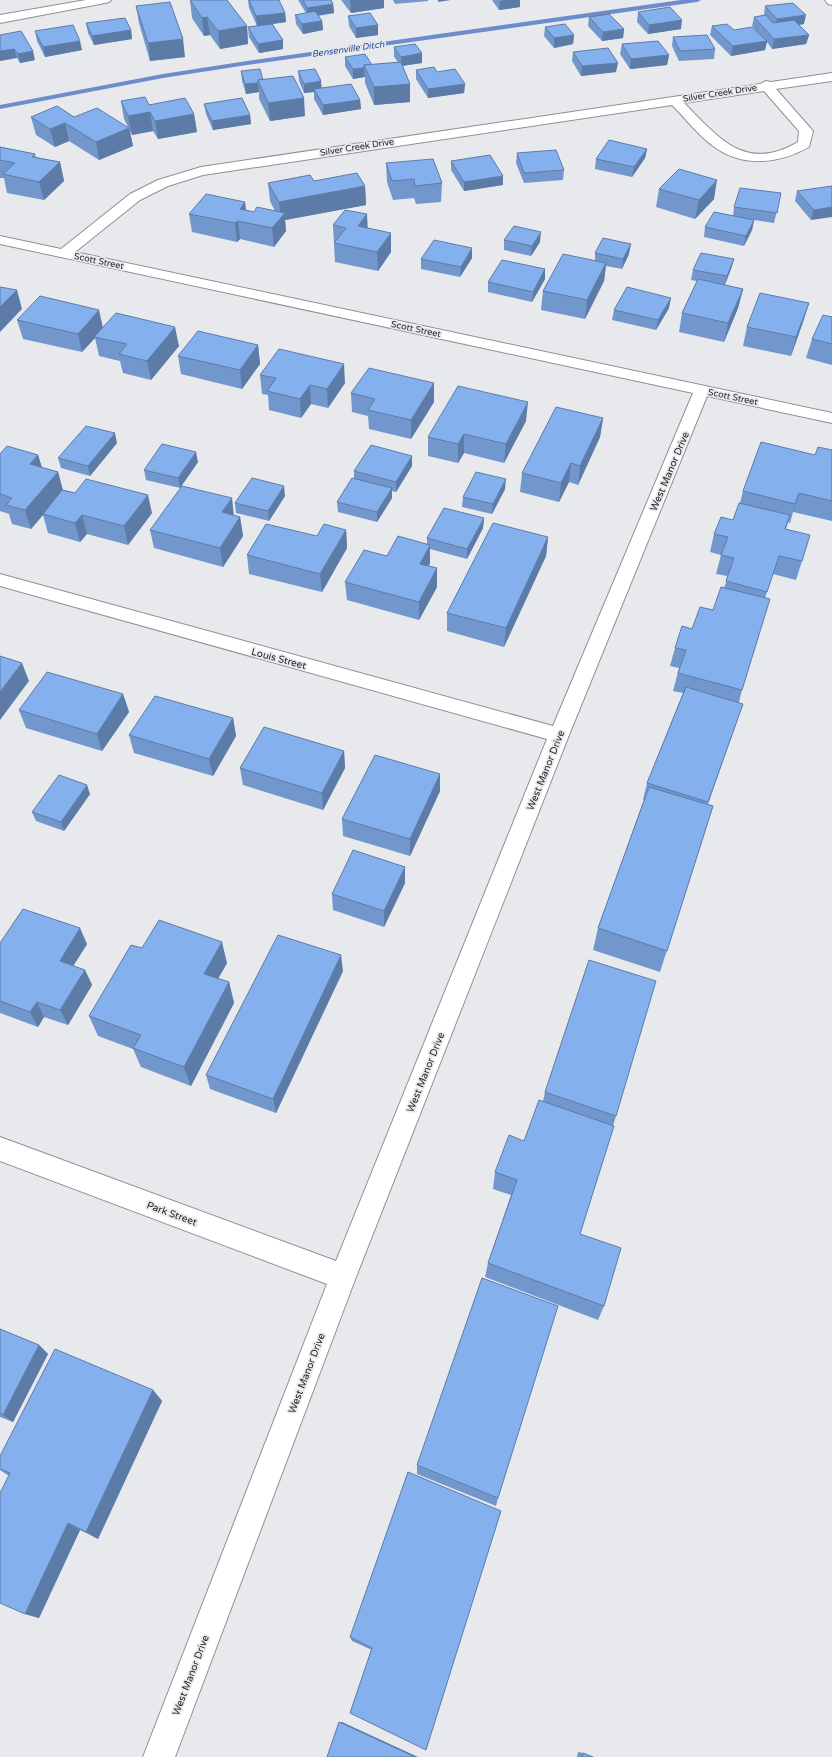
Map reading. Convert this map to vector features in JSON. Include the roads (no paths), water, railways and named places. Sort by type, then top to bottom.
[{"type":"street","points":[[0,19],[105,0]]},
{"type":"street","name":"Silver Creek Drive","points":[[64,253],[136,197],[163,182],[202,171],[766,85],[832,77]]},
{"type":"street","name":"Silver Creek Drive","points":[[674,100],[724,148],[736,153],[758,158],[778,157],[794,151],[804,144],[806,131],[766,85]]},
{"type":"street","name":"Scott Street","points":[[0,240],[832,418]]},
{"type":"street","name":"West Manor Drive","points":[[158,1757],[343,1277],[559,735],[702,390]]},
{"type":"street","name":"Louis Street","points":[[0,580],[559,735]]},
{"type":"street","name":"Park Street","points":[[0,1149],[343,1277]]},
{"type":"waterway","name":"Bensenville Ditch","points":[[0,107],[163,76],[247,63],[697,0]]}]
